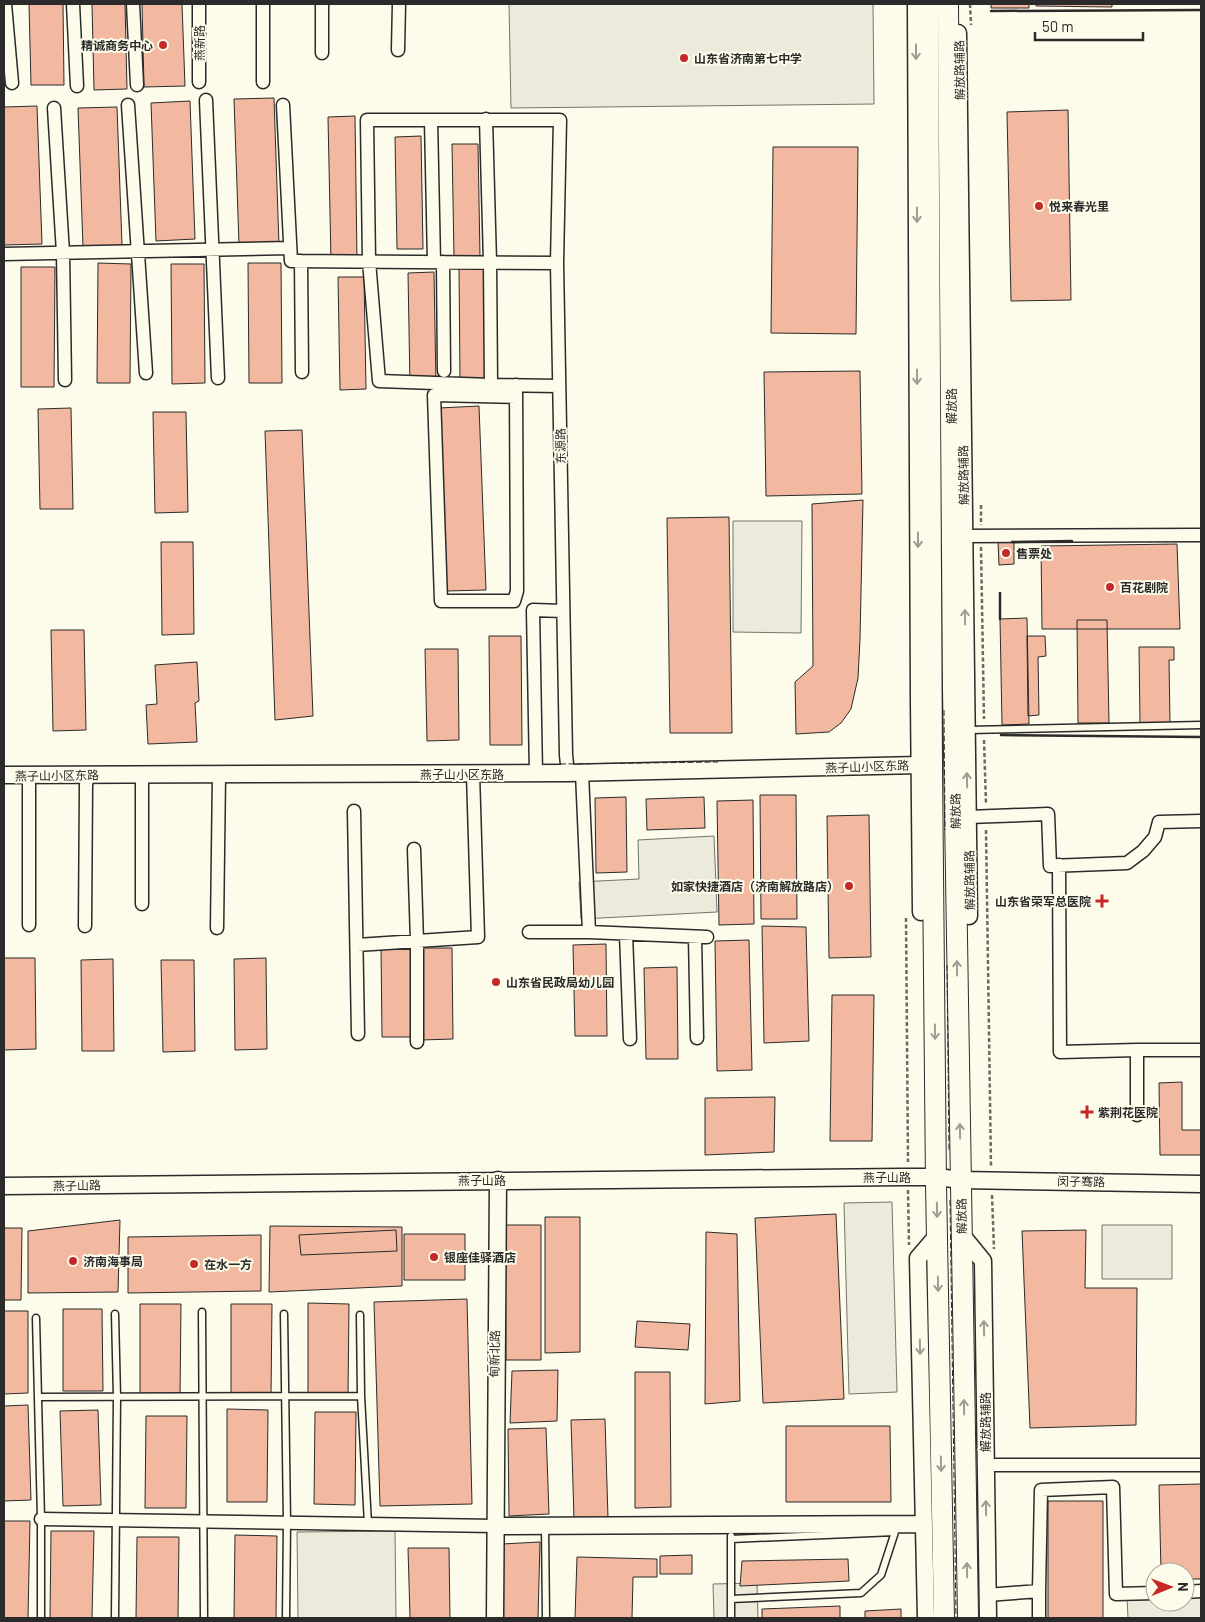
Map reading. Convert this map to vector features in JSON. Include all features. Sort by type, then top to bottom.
[{"type":"main road","name":"解放路","points":[[928,4],[936,1181],[944,1618]]},
{"type":"main road","name":"解放路","points":[[948,4],[956,932],[968,1618]]},
{"type":"main road","points":[[921,912],[934,931]]},
{"type":"main road","points":[[956,932],[969,916]]},
{"type":"street","points":[[6,4],[12,84]]},
{"type":"street","points":[[73,4],[77,86]]},
{"type":"street","points":[[133,4],[137,85]]},
{"type":"street","name":"燕新路","points":[[199,4],[199,82]]},
{"type":"street","points":[[263,4],[263,82]]},
{"type":"street","points":[[322,4],[322,53]]},
{"type":"street","points":[[398,50],[399,4]]},
{"type":"street","points":[[916,4],[921,912]]},
{"type":"street","name":"解放路辅路","points":[[958,4],[969,916]]},
{"type":"street","points":[[206,100],[218,378]]},
{"type":"street","points":[[128,105],[146,373]]},
{"type":"street","points":[[283,105],[291,261],[557,263]]},
{"type":"street","points":[[54,108],[63,253],[65,380]]},
{"type":"street","points":[[491,385],[486,119],[367,120],[369,261],[379,381],[491,385],[516,391]]},
{"type":"street","name":"东源路","points":[[486,119],[560,120],[557,263],[566,755],[575,773],[590,932]]},
{"type":"street","points":[[432,120],[444,371]]},
{"type":"street","points":[[4,254],[290,248]]},
{"type":"street","points":[[301,261],[302,372]]},
{"type":"street","points":[[516,391],[517,591],[514,601],[441,601],[434,396],[516,391],[559,386]]},
{"type":"street","points":[[964,536],[1201,535]]},
{"type":"street","points":[[536,774],[533,610],[563,611]]},
{"type":"street","name":"燕子山小区东路","points":[[4,775],[536,774],[920,764]]},
{"type":"street","points":[[85,926],[86,785],[88,774]]},
{"type":"street","points":[[142,774],[142,904]]},
{"type":"street","points":[[217,928],[219,774]]},
{"type":"street","points":[[357,945],[478,937],[473,774]]},
{"type":"street","points":[[29,775],[29,925]]},
{"type":"street","points":[[354,811],[358,1034]]},
{"type":"street","points":[[968,817],[1048,814],[1050,866],[1127,863],[1143,851],[1155,837],[1159,822],[1201,821]]},
{"type":"street","points":[[414,848],[417,941],[417,1042]]},
{"type":"street","points":[[1059,865],[1060,1052],[1201,1050]]},
{"type":"street","points":[[529,932],[590,932],[701,937],[696,1038]]},
{"type":"street","points":[[626,934],[630,1039]]},
{"type":"street","points":[[1137,1050],[1137,1115]]},
{"type":"street","name":"燕子山路","points":[[4,1186],[961,1180]]},
{"type":"street","name":"闵子骞路","points":[[961,1180],[1201,1184]]},
{"type":"street","name":"燕子山路","points":[[4,1192],[497,1183]]},
{"type":"street","name":"甸新北路","points":[[495,1618],[496,1526],[492,1522],[497,1183]]},
{"type":"street","name":"解放路辅路","points":[[961,1234],[983,1261],[988,1618]]},
{"type":"street","points":[[926,1618],[918,1258],[937,1236]]},
{"type":"street","points":[[986,1465],[1201,1465]]},
{"type":"street","points":[[987,1595],[1039,1591],[1041,1490],[1113,1487],[1116,1594],[1145,1593]]},
{"type":"street","points":[[41,1520],[544,1526],[731,1532],[896,1528],[924,1524]]},
{"type":"street","points":[[1039,1580],[1039,1618]]},
{"type":"lane","points":[[966,730],[1201,725]]},
{"type":"lane","points":[[202,1312],[204,1618]]},
{"type":"lane","points":[[115,1314],[117,1397],[115,1618]]},
{"type":"lane","points":[[284,1314],[287,1523],[286,1618]]},
{"type":"lane","points":[[360,1315],[361,1396],[368,1524]]},
{"type":"lane","points":[[36,1318],[39,1397],[41,1618]]},
{"type":"lane","points":[[39,1397],[361,1396]]},
{"type":"lane","points":[[544,1526],[546,1618]]},
{"type":"lane","points":[[731,1599],[862,1593],[881,1575],[896,1528]]},
{"type":"lane","points":[[731,1532],[731,1618]]},
{"type":"shaded area","name":"山东省济南第七中学","points":[[509,4],[873,4],[874,104],[511,108]]},
{"type":"shaded area","points":[[733,521],[802,521],[801,633],[733,632]]},
{"type":"shaded area","points":[[714,836],[717,912],[581,919],[579,882],[639,879],[638,840]]},
{"type":"shaded area","points":[[892,1202],[897,1392],[849,1394],[844,1203]]},
{"type":"shaded area","points":[[1102,1225],[1172,1225],[1172,1279],[1102,1279]]},
{"type":"shaded area","points":[[395,1531],[396,1618],[298,1618],[297,1532]]},
{"type":"shaded area","points":[[757,1583],[758,1618],[714,1618],[713,1584]]},
{"type":"shaded area","points":[[1195,1596],[1201,1596],[1201,1618],[1128,1618],[1127,1597],[1145,1597],[1145,1612],[1195,1612]]},
{"type":"building","points":[[29,4],[63,4],[64,85],[31,85]]},
{"type":"building","points":[[92,4],[125,4],[127,89],[94,90]]},
{"type":"building","name":"精诚商务中心","points":[[142,4],[182,4],[185,86],[144,87]]},
{"type":"building","points":[[991,4],[1029,4],[1029,8],[991,8]]},
{"type":"building","points":[[1036,4],[1112,4],[1112,7],[1036,6]]},
{"type":"building","points":[[274,98],[279,245],[239,245],[234,99]]},
{"type":"building","points":[[190,101],[195,239],[156,241],[151,103]]},
{"type":"building","points":[[37,106],[42,244],[4,245],[4,107]]},
{"type":"building","points":[[117,107],[122,245],[83,247],[78,108]]},
{"type":"building","name":"悦来春光里","points":[[1068,110],[1071,300],[1011,301],[1007,112]]},
{"type":"building","points":[[355,116],[357,260],[331,261],[328,117]]},
{"type":"building","points":[[421,136],[423,249],[397,249],[395,137]]},
{"type":"building","points":[[452,144],[478,144],[480,257],[454,257]]},
{"type":"building","points":[[773,147],[858,147],[856,334],[771,333]]},
{"type":"building","points":[[98,263],[131,264],[130,383],[97,383]]},
{"type":"building","points":[[248,263],[281,263],[282,383],[249,383]]},
{"type":"building","points":[[171,264],[204,264],[205,383],[172,384]]},
{"type":"building","points":[[21,267],[55,267],[54,387],[21,387]]},
{"type":"building","points":[[459,268],[485,268],[487,381],[460,381]]},
{"type":"building","points":[[434,272],[436,385],[410,386],[408,273]]},
{"type":"building","points":[[338,277],[364,277],[366,389],[340,390]]},
{"type":"building","points":[[860,371],[862,494],[766,496],[764,372]]},
{"type":"building","points":[[479,406],[486,590],[446,591],[439,408]]},
{"type":"building","points":[[71,408],[73,509],[40,509],[38,409]]},
{"type":"building","points":[[153,412],[186,412],[188,512],[155,513]]},
{"type":"building","points":[[302,430],[313,716],[275,720],[265,431]]},
{"type":"building","points":[[863,500],[858,678],[851,709],[841,723],[829,732],[796,734],[795,682],[813,666],[812,504]]},
{"type":"building","points":[[729,517],[732,733],[670,733],[667,518]]},
{"type":"building","points":[[161,542],[193,542],[194,634],[162,635]]},
{"type":"building","name":"售票处","points":[[998,542],[1014,542],[1014,564],[999,565]]},
{"type":"building","name":"百花剧院","points":[[1177,544],[1180,629],[1042,629],[1041,546]]},
{"type":"building","points":[[1027,618],[1029,724],[1002,725],[1000,619]]},
{"type":"building","points":[[1077,620],[1107,620],[1109,723],[1078,723]]},
{"type":"building","points":[[51,630],[84,630],[86,730],[53,731]]},
{"type":"building","points":[[489,636],[521,636],[522,745],[490,745]]},
{"type":"building","points":[[1027,636],[1045,636],[1046,656],[1038,657],[1039,715],[1028,716]]},
{"type":"building","points":[[1139,647],[1174,647],[1174,660],[1169,660],[1170,723],[1140,723]]},
{"type":"building","points":[[425,649],[458,649],[459,740],[427,741]]},
{"type":"building","points":[[197,662],[199,701],[195,703],[197,742],[148,744],[146,705],[157,704],[155,665]]},
{"type":"building","points":[[760,795],[796,795],[797,919],[761,919]]},
{"type":"building","points":[[626,797],[627,872],[596,873],[595,798]]},
{"type":"building","points":[[704,797],[705,828],[647,830],[646,799]]},
{"type":"building","points":[[753,800],[754,924],[719,925],[717,801]]},
{"type":"building","name":"如家快捷酒店（济南解放路店）","points":[[869,815],[871,957],[829,958],[827,816]]},
{"type":"building","points":[[762,926],[806,927],[809,1041],[764,1043]]},
{"type":"building","points":[[749,940],[752,1070],[717,1071],[715,941]]},
{"type":"building","points":[[606,944],[607,1036],[575,1036],[573,945]]},
{"type":"building","points":[[381,946],[413,946],[415,1037],[382,1037]]},
{"type":"building","points":[[419,948],[452,948],[453,1039],[421,1040]]},
{"type":"building","points":[[4,958],[35,958],[36,1049],[4,1050]]},
{"type":"building","points":[[266,958],[267,1049],[235,1050],[234,959]]},
{"type":"building","points":[[113,959],[114,1051],[82,1051],[81,960]]},
{"type":"building","points":[[161,960],[194,960],[195,1051],[163,1052]]},
{"type":"building","points":[[677,967],[678,1059],[646,1059],[644,968]]},
{"type":"building","points":[[832,995],[874,995],[872,1141],[830,1141]]},
{"type":"building","points":[[1182,1082],[1182,1130],[1201,1130],[1201,1155],[1160,1155],[1159,1083]]},
{"type":"building","points":[[775,1097],[774,1152],[705,1155],[705,1098]]},
{"type":"building","points":[[836,1214],[844,1399],[763,1403],[755,1218]]},
{"type":"building","points":[[545,1217],[580,1217],[580,1352],[545,1353]]},
{"type":"building","name":"济南海事局","points":[[120,1220],[118,1292],[28,1293],[28,1231]]},
{"type":"building","points":[[505,1225],[541,1225],[541,1360],[506,1360]]},
{"type":"building","points":[[270,1226],[402,1227],[402,1286],[269,1292]]},
{"type":"building","points":[[4,1228],[22,1228],[21,1300],[4,1300]]},
{"type":"building","points":[[396,1230],[397,1251],[301,1255],[299,1235]]},
{"type":"building","points":[[1086,1230],[1085,1288],[1137,1288],[1136,1425],[1030,1428],[1022,1231]]},
{"type":"building","points":[[706,1232],[737,1234],[740,1401],[705,1404]]},
{"type":"building","name":"银座佳驿酒店","points":[[404,1234],[465,1234],[465,1280],[404,1280]]},
{"type":"building","name":"在水一方","points":[[261,1235],[261,1291],[128,1293],[128,1237]]},
{"type":"building","points":[[467,1299],[472,1504],[380,1506],[374,1302]]},
{"type":"building","points":[[308,1303],[349,1304],[348,1396],[308,1395]]},
{"type":"building","points":[[140,1304],[181,1304],[180,1397],[140,1396]]},
{"type":"building","points":[[231,1304],[272,1304],[271,1397],[231,1396]]},
{"type":"building","points":[[63,1309],[102,1309],[103,1391],[63,1391]]},
{"type":"building","points":[[4,1311],[28,1311],[28,1393],[4,1394]]},
{"type":"building","points":[[637,1321],[690,1324],[688,1350],[635,1347]]},
{"type":"building","points":[[558,1370],[557,1421],[510,1423],[512,1371]]},
{"type":"building","points":[[635,1372],[670,1372],[671,1507],[635,1508]]},
{"type":"building","points":[[28,1405],[31,1500],[4,1501],[4,1406]]},
{"type":"building","points":[[227,1409],[268,1410],[267,1502],[227,1502]]},
{"type":"building","points":[[98,1410],[101,1505],[63,1506],[60,1411]]},
{"type":"building","points":[[315,1412],[356,1412],[355,1505],[314,1504]]},
{"type":"building","points":[[146,1416],[187,1416],[186,1508],[145,1508]]},
{"type":"building","points":[[605,1419],[608,1518],[574,1519],[571,1420]]},
{"type":"building","points":[[786,1426],[890,1426],[891,1502],[786,1502]]},
{"type":"building","points":[[546,1428],[549,1514],[509,1516],[508,1429]]},
{"type":"building","points":[[1201,1484],[1201,1579],[1195,1579],[1195,1562],[1161,1562],[1159,1485]]},
{"type":"building","points":[[1048,1501],[1103,1501],[1103,1618],[1048,1618]]},
{"type":"building","points":[[4,1521],[30,1521],[28,1618],[4,1618]]},
{"type":"building","points":[[51,1531],[94,1531],[92,1618],[50,1618]]},
{"type":"building","points":[[235,1535],[277,1536],[276,1618],[234,1618]]},
{"type":"building","points":[[137,1537],[179,1537],[178,1618],[136,1618]]},
{"type":"building","points":[[540,1542],[538,1618],[503,1618],[502,1544]]},
{"type":"building","points":[[408,1548],[449,1548],[450,1618],[410,1618]]},
{"type":"building","points":[[692,1555],[692,1574],[660,1574],[660,1556]]},
{"type":"building","points":[[577,1557],[657,1559],[657,1577],[633,1577],[632,1618],[575,1618]]},
{"type":"building","points":[[848,1559],[849,1581],[740,1586],[742,1561]]},
{"type":"building","points":[[840,1606],[840,1618],[762,1618],[762,1609]]},
{"type":"building","points":[[901,1609],[901,1618],[865,1618],[865,1611]]},
{"type":"fence","points":[[944,710],[945,830]]},
{"type":"fence","points":[[560,764],[718,762]]},
{"type":"fence","points":[[947,965],[949,1151]]},
{"type":"fence","points":[[950,1200],[956,1618]]},
{"type":"wall","points":[[991,11],[1201,10]]},
{"type":"wall","points":[[1012,542],[1072,541]]},
{"type":"wall","points":[[1000,593],[1000,619]]},
{"type":"wall","points":[[1001,735],[1201,737]]},
{"type":"place","name":"精诚商务中心","points":[[163,45]]},
{"type":"place","name":"山东省济南第七中学","points":[[684,58]]},
{"type":"place","name":"悦来春光里","points":[[1039,206]]},
{"type":"place","name":"售票处","points":[[1006,553]]},
{"type":"place","name":"百花剧院","points":[[1110,587]]},
{"type":"place","name":"如家快捷酒店（济南解放路店）","points":[[849,886]]},
{"type":"place","name":"山东省荣军总医院","points":[[1102,901]]},
{"type":"place","name":"山东省民政局幼儿园","points":[[496,982]]},
{"type":"place","name":"紫荆花医院","points":[[1087,1112]]},
{"type":"place","name":"银座佳驿酒店","points":[[434,1257]]},
{"type":"place","name":"济南海事局","points":[[73,1261]]},
{"type":"place","name":"在水一方","points":[[194,1264]]}]
